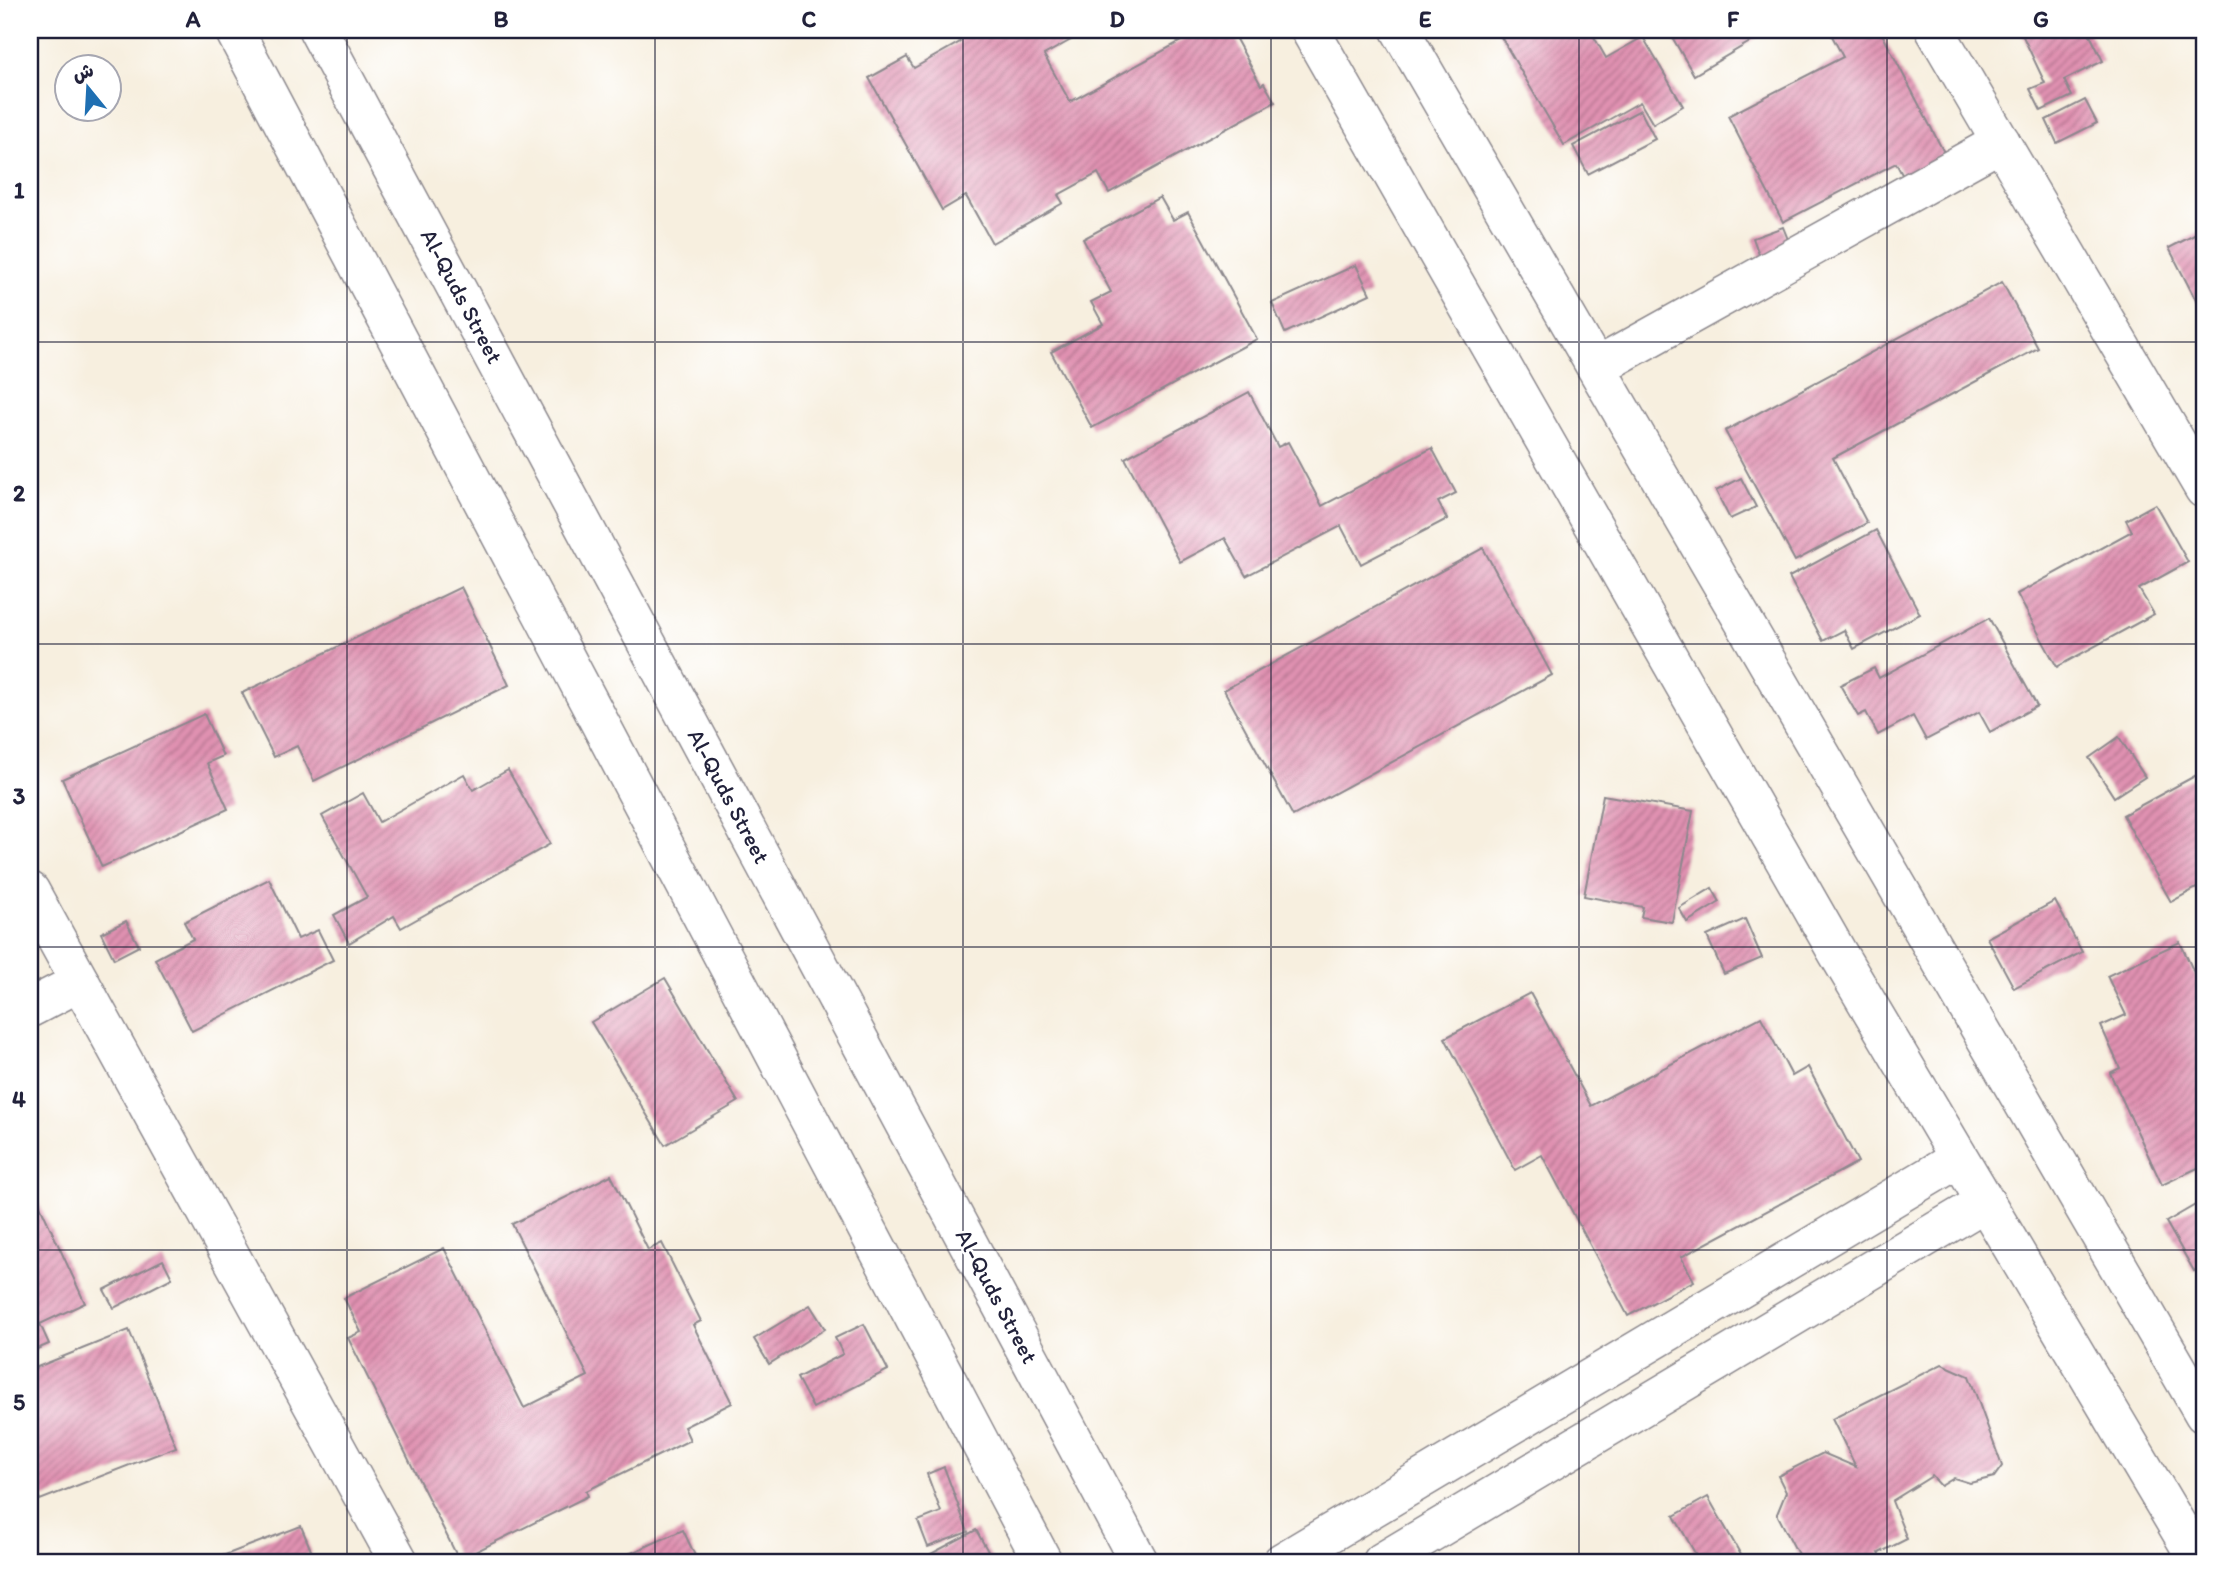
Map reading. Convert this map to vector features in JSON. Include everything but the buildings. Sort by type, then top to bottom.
[{"type":"street","points":[[234,30],[1042,1562]]},
{"type":"street","name":"Al-Quds Street","points":[[318,30],[1139,1562]]},
{"type":"street","points":[[1310,30],[1823,928],[2199,1562]]},
{"type":"street","points":[[1400,30],[2204,1414]]},
{"type":"street","points":[[1935,30],[2204,489]]},
{"type":"street","points":[[1597,367],[2001,142]]},
{"type":"street","points":[[30,891],[398,1562]]},
{"type":"street","points":[[30,1008],[80,982]]},
{"type":"street","points":[[1282,1562],[1958,1159]]},
{"type":"street","points":[[1382,1562],[1985,1202]]}]
